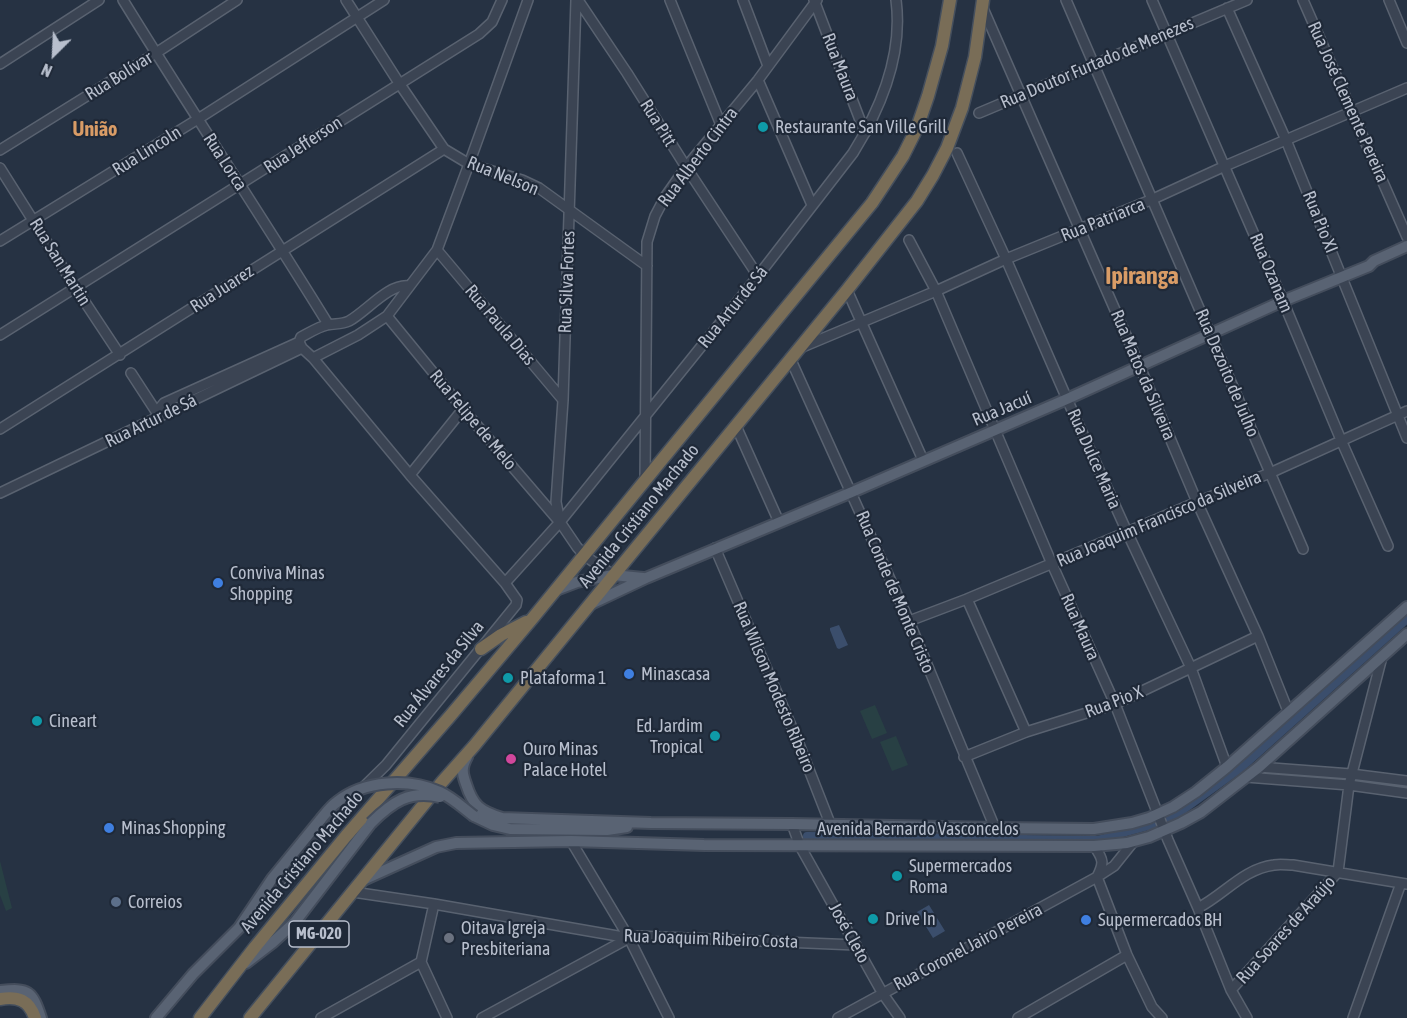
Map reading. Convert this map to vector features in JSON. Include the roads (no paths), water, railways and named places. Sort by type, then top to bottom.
[{"type":"highway","name":"Avenida Cristiano Machado","points":[[200,1018],[346,836],[585,556],[872,203],[903,156],[917,128],[942,46],[950,0]]},
{"type":"highway","name":"Avenida Cristiano Machado","points":[[250,1018],[442,782],[591,604],[917,201],[947,148],[962,108],[975,57],[982,3]]},
{"type":"highway","points":[[481,649],[501,635],[532,619]]},
{"type":"highway","points":[[0,999],[11,997],[25,1001],[32,1009],[35,1018]]},
{"type":"highway","points":[[190,1018],[215,999]]},
{"type":"main road","name":"Rua Jacuí","points":[[591,604],[715,548],[852,492],[1140,367],[1283,301],[1369,266],[1374,261],[1407,246]]},
{"type":"main road","name":"Rua Jacuí","points":[[1369,266],[1376,267],[1407,254]]},
{"type":"main road","name":"Rua Jacuí","points":[[556,590],[577,582],[613,576],[646,578]]},
{"type":"main road","name":"Avenida Bernardo Vasconcelos","points":[[474,746],[463,765],[462,772],[470,797],[487,813],[502,818],[831,826],[1105,828],[1140,821],[1158,814],[1196,792],[1407,607]]},
{"type":"main road","name":"Avenida Bernardo Vasconcelos","points":[[363,880],[436,848],[456,843],[571,841],[800,846],[1094,846],[1134,841],[1165,831],[1201,812],[1258,767],[1407,634]]},
{"type":"main road","name":"Avenida Cristiano Machado","points":[[239,928],[272,879],[321,819],[337,801],[352,793],[386,783],[423,786],[456,801],[474,816]]},
{"type":"main road","name":"Avenida Cristiano Machado","points":[[241,967],[295,922],[371,823],[387,807],[413,795],[439,796],[474,816]]},
{"type":"main road","points":[[474,816],[493,825],[510,829],[607,830],[651,823]]},
{"type":"main road","points":[[704,845],[702,834],[705,823]]},
{"type":"main road","name":"Rua Álvares da Silva","points":[[156,1018],[193,974],[239,928]]},
{"type":"main road","points":[[0,991],[19,989],[30,993],[36,1002],[41,1018]]},
{"type":"street","points":[[0,64],[99,0]]},
{"type":"street","name":"Rua Lorca","points":[[123,0],[328,324]]},
{"type":"street","name":"Rua Bolívar","points":[[0,150],[237,0]]},
{"type":"street","name":"Rua Nelson","points":[[346,0],[444,149],[469,164],[522,180],[539,188],[647,266]]},
{"type":"street","name":"Rua Lincoln","points":[[0,241],[198,119],[384,0]]},
{"type":"street","name":"Rua Jefferson","points":[[0,335],[240,186],[488,27],[502,0]]},
{"type":"street","points":[[313,358],[358,335],[387,316],[437,250],[528,0]]},
{"type":"street","name":"Rua Pitt","points":[[577,0],[758,276]]},
{"type":"street","name":"Rua Silva Fortes","points":[[577,0],[563,400],[556,502],[560,522],[585,556]]},
{"type":"street","points":[[670,0],[722,125]]},
{"type":"street","points":[[743,0],[768,66]]},
{"type":"street","name":"Rua Artur de Sá","points":[[505,583],[560,522],[841,170],[865,134],[882,97],[891,68],[897,35],[896,0]]},
{"type":"street","name":"Rua Dezoito de Julho","points":[[1066,0],[1303,549]]},
{"type":"street","name":"Rua Ozanam","points":[[1152,0],[1388,546]]},
{"type":"street","name":"Rua Doutor Furtado de Menezes","points":[[979,113],[1247,0]]},
{"type":"street","name":"Rua José Clemente Pereira","points":[[1303,0],[1407,237]]},
{"type":"street","points":[[1389,0],[1407,43]]},
{"type":"street","name":"Rua Alberto Cintra","points":[[645,482],[647,242],[654,216],[686,168],[758,80],[815,1]]},
{"type":"street","name":"Rua Maura","points":[[815,1],[865,134]]},
{"type":"street","name":"Rua Matos da Silveira","points":[[982,3],[1197,502],[1258,636],[1288,711]]},
{"type":"street","name":"Rua Pio XI","points":[[1227,8],[1286,140],[1407,438]]},
{"type":"street","points":[[758,80],[812,205]]},
{"type":"street","name":"Rua Patriarca","points":[[794,354],[861,322],[1006,259],[1153,199],[1407,88]]},
{"type":"street","name":"Rua Juarez","points":[[0,429],[444,149]]},
{"type":"street","name":"Rua Dulce Maria","points":[[957,153],[1127,532],[1191,668],[1227,767]]},
{"type":"street","name":"Rua San Martin","points":[[0,168],[120,355]]},
{"type":"street","name":"Rua Maura","points":[[909,240],[936,291],[1052,564],[1115,705],[1165,831],[1244,1016]]},
{"type":"street","name":"Rua Paula Dias","points":[[437,250],[563,400]]},
{"type":"street","name":"Rua Artur de Sá","points":[[0,493],[300,345],[301,337],[328,324],[341,324],[349,321],[388,292],[404,285],[409,286]]},
{"type":"street","points":[[847,290],[923,460]]},
{"type":"street","name":"Rua Felipe de Melo","points":[[387,316],[560,522]]},
{"type":"street","name":"Rua Álvares da Silva","points":[[239,928],[334,816],[386,765],[516,605],[517,600],[505,583],[300,345]]},
{"type":"street","name":"Rua Conde de Monte Cristo","points":[[794,354],[995,828]]},
{"type":"street","points":[[131,374],[159,415]]},
{"type":"street","points":[[410,475],[463,409]]},
{"type":"street","name":"Rua Joaquim Francisco da Silveira","points":[[909,621],[1052,564],[1407,411]]},
{"type":"street","points":[[736,426],[779,522]]},
{"type":"street","name":"Rua Wilson Modesto Ribeiro","points":[[715,548],[799,744],[831,826]]},
{"type":"street","points":[[585,556],[613,576]]},
{"type":"street","points":[[967,599],[1026,732]]},
{"type":"street","name":"Rua Pio X","points":[[964,757],[1026,732],[1115,705],[1258,636]]},
{"type":"street","name":"Rua Soares de Araújo","points":[[1231,990],[1338,872],[1351,774],[1382,657]]},
{"type":"street","points":[[1258,767],[1407,781]]},
{"type":"street","points":[[1246,777],[1406,792]]},
{"type":"street","name":"José Cleto","points":[[792,824],[800,846],[882,994],[900,1018]]},
{"type":"street","points":[[571,841],[629,938],[667,1015],[656,1018]]},
{"type":"street","name":"Rua Coronel Jairo Pereira","points":[[838,1018],[1097,877],[1114,866],[1134,841]]},
{"type":"street","points":[[1094,846],[1101,856],[1102,865],[1097,877],[1128,955],[1152,1007],[1162,1018]]},
{"type":"street","points":[[1198,908],[1254,870],[1275,865],[1293,865],[1404,884],[1353,1018]]},
{"type":"street","name":"Rua Joaquim Ribeiro Costa","points":[[353,892],[629,938],[638,936],[856,945]]},
{"type":"street","points":[[434,904],[421,962],[447,1018]]},
{"type":"street","points":[[482,1018],[629,938]]},
{"type":"street","points":[[1018,1018],[1128,955]]},
{"type":"street","points":[[321,1018],[421,962]]},
{"type":"street","points":[[1149,1018],[1152,1007]]},
{"type":"water","points":[[839,625],[848,645],[839,649],[830,628]]},
{"type":"water","points":[[929,905],[945,931],[933,938],[917,912]]},
{"type":"waterway","points":[[807,836],[1097,840],[1172,818],[1241,768],[1407,619]]},
{"type":"place","name":"Restaurante San Ville Grill","points":[[763,127]]},
{"type":"place","name":"Conviva Minas Shopping","points":[[218,583]]},
{"type":"place","name":"Minascasa","points":[[629,674]]},
{"type":"place","name":"Plataforma 1","points":[[508,678]]},
{"type":"place","name":"Cineart","points":[[37,721]]},
{"type":"place","name":"Ed. Jardim Tropical","points":[[715,736]]},
{"type":"place","name":"Ouro Minas Palace Hotel","points":[[511,759]]},
{"type":"place","name":"Minas Shopping","points":[[109,828]]},
{"type":"place","name":"Supermercados Roma","points":[[897,876]]},
{"type":"place","name":"Correios","points":[[116,902]]},
{"type":"place","name":"Drive In","points":[[873,919]]},
{"type":"place","name":"Supermercados BH","points":[[1086,920]]},
{"type":"place","name":"Oitava Igreja Presbiteriana","points":[[449,938]]},
{"type":"district","name":"União","points":[[95,130]]},
{"type":"district","name":"Ipiranga","points":[[1142,276]]}]
